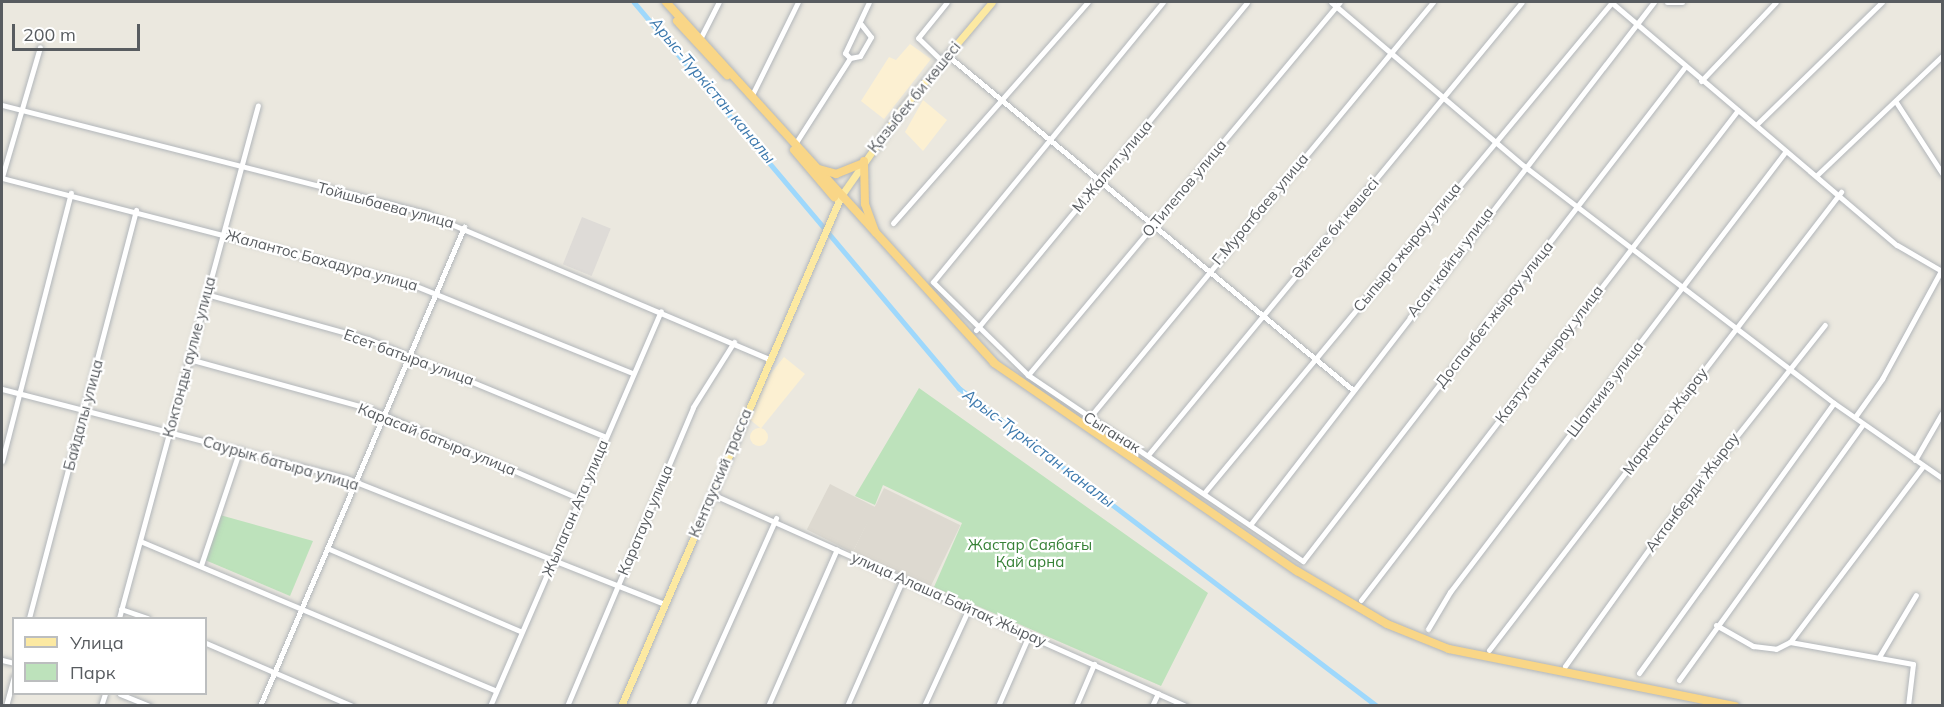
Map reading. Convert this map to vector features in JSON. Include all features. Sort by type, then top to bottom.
[{"type":"highway","points":[[658,2],[840,199],[964,344],[1005,379],[1353,612],[1418,643],[1478,663],[1704,705]]},
{"type":"highway","points":[[666,2],[753,95],[819,169],[840,199],[876,235],[968,340],[1016,381],[1297,571],[1387,624],[1488,660],[1735,705]]},
{"type":"highway","points":[[819,169],[837,174],[862,162],[865,204],[876,235]]},
{"type":"main road","name":"Қазыбек би көшесі","points":[[831,219],[862,162],[992,2]]},
{"type":"main road","name":"Кентауский трасса","points":[[621,705],[831,219]]},
{"type":"street","points":[[701,37],[719,2]]},
{"type":"street","points":[[753,95],[798,2]]},
{"type":"street","points":[[850,58],[844,53],[861,24],[869,2]]},
{"type":"street","points":[[947,2],[918,39],[1001,101],[1207,274],[1353,390]]},
{"type":"street","points":[[893,223],[1088,2]]},
{"type":"street","points":[[1047,140],[1163,2]]},
{"type":"street","name":"М.Жалил улица","points":[[976,330],[1247,2]]},
{"type":"street","name":"Г.Муратбаев улица","points":[[1089,418],[1432,2]]},
{"type":"street","name":"Әйтеке би көшесі","points":[[1149,455],[1522,2]]},
{"type":"street","points":[[1611,2],[1701,81],[1786,151],[1841,192],[1897,245],[1941,269],[1882,380],[1855,417]]},
{"type":"street","name":"Сыпыра жырау улица","points":[[1204,493],[1493,141],[1611,2]]},
{"type":"street","name":"Асан кайгы улица","points":[[1250,525],[1524,166],[1635,23],[1654,2]]},
{"type":"street","points":[[1666,2],[1682,2]]},
{"type":"street","points":[[1701,81],[1776,2]]},
{"type":"street","points":[[1756,125],[1882,2]]},
{"type":"street","points":[[1336,3],[1524,166],[1684,286],[1788,369],[1942,478]]},
{"type":"street","name":"О.Тилепов улица","points":[[1028,375],[1336,3]]},
{"type":"street","points":[[795,144],[850,58],[860,56],[871,37],[861,24]]},
{"type":"street","points":[[2,178],[40,47]]},
{"type":"street","points":[[1817,175],[1942,59]]},
{"type":"street","name":"Доспанбет жырау улица","points":[[1303,561],[1685,67]]},
{"type":"street","points":[[1896,102],[1942,173]]},
{"type":"street","name":"Тойшыбаева улица","points":[[2,105],[241,166],[464,227],[769,359]]},
{"type":"street","name":"Коктонды аулие улица","points":[[119,617],[258,105]]},
{"type":"street","name":"Казтуган жырау улица","points":[[1361,600],[1738,110]]},
{"type":"street","name":"Сыганак","points":[[1047,140],[948,261],[935,286],[976,330],[1028,375],[1303,561]]},
{"type":"street","name":"Шалкииз улица","points":[[1428,629],[1450,592],[1786,151]]},
{"type":"street","name":"Жалантос Бахадура улица","points":[[2,178],[136,210],[435,292],[632,373]]},
{"type":"street","name":"Маркаска Жырау","points":[[1490,650],[1841,192]]},
{"type":"street","points":[[2,461],[71,194]]},
{"type":"street","name":"Байдалы улица","points":[[29,617],[136,210]]},
{"type":"street","points":[[260,705],[464,227]]},
{"type":"street","name":"Есет батыра улица","points":[[206,294],[408,354],[606,437]]},
{"type":"street","name":"Жылаган Ата улица","points":[[490,705],[520,631],[553,561],[632,373],[661,311]]},
{"type":"street","name":"Актанберди Жырау","points":[[1565,666],[1788,369],[1825,325]]},
{"type":"street","name":"Каратауа улица","points":[[567,705],[693,407],[734,342]]},
{"type":"street","name":"Карасай батыра улица","points":[[189,359],[384,415],[578,498]]},
{"type":"street","name":"Саурык батыра улица","points":[[2,389],[85,408],[354,483],[665,604]]},
{"type":"street","points":[[1639,674],[1834,403]]},
{"type":"street","points":[[1915,460],[1942,413]]},
{"type":"street","points":[[1679,681],[1716,625],[1863,424]]},
{"type":"street","points":[[201,565],[240,450]]},
{"type":"street","points":[[1716,625],[1753,646],[1776,649],[1790,642],[1923,466]]},
{"type":"street","name":"улица Алаша Байтақ Жырау","points":[[712,494],[776,518],[837,549],[1186,705]]},
{"type":"street","points":[[692,705],[776,518]]},
{"type":"street","points":[[140,541],[496,692]]},
{"type":"street","points":[[327,548],[520,631]]},
{"type":"street","points":[[768,705],[837,549]]},
{"type":"street","points":[[847,705],[903,579]]},
{"type":"street","points":[[1879,657],[1916,595]]},
{"type":"street","points":[[924,705],[969,608]]},
{"type":"street","points":[[122,609],[144,617]]},
{"type":"street","points":[[998,705],[1029,635]]},
{"type":"street","points":[[1790,642],[1879,657],[1915,667],[1908,705]]},
{"type":"street","points":[[207,643],[352,705]]},
{"type":"street","points":[[1076,705],[1094,664]]},
{"type":"street","points":[[6,705],[12,683]]},
{"type":"street","points":[[1152,705],[1158,693]]},
{"type":"street","points":[[125,695],[150,705]]},
{"type":"shaded area","points":[[910,44],[931,59],[884,119],[861,101],[889,57],[896,60]]},
{"type":"shaded area","points":[[923,100],[947,120],[923,151],[905,132]]},
{"type":"shaded area","points":[[582,217],[611,229],[592,276],[563,264]]},
{"type":"shaded area","points":[[784,357],[805,374],[761,428],[740,411]]},
{"type":"shaded area","points":[[759,428],[765,431],[768,437],[765,443],[759,446],[753,443],[750,437],[753,431]]},
{"type":"shaded area","points":[[830,484],[875,507],[852,553],[807,529]]},
{"type":"shaded area","points":[[884,488],[960,525],[930,588],[853,551]]},
{"type":"green space","name":"Жастар Саябағы Қай арна","points":[[919,388],[1208,593],[1161,686],[934,587],[962,523],[883,485],[875,505],[855,496]]},
{"type":"green space","points":[[220,515],[313,541],[290,596],[205,560]]},
{"type":"waterway","name":"Арыс-Түркістан каналы","points":[[634,2],[959,388],[1377,706]]}]
